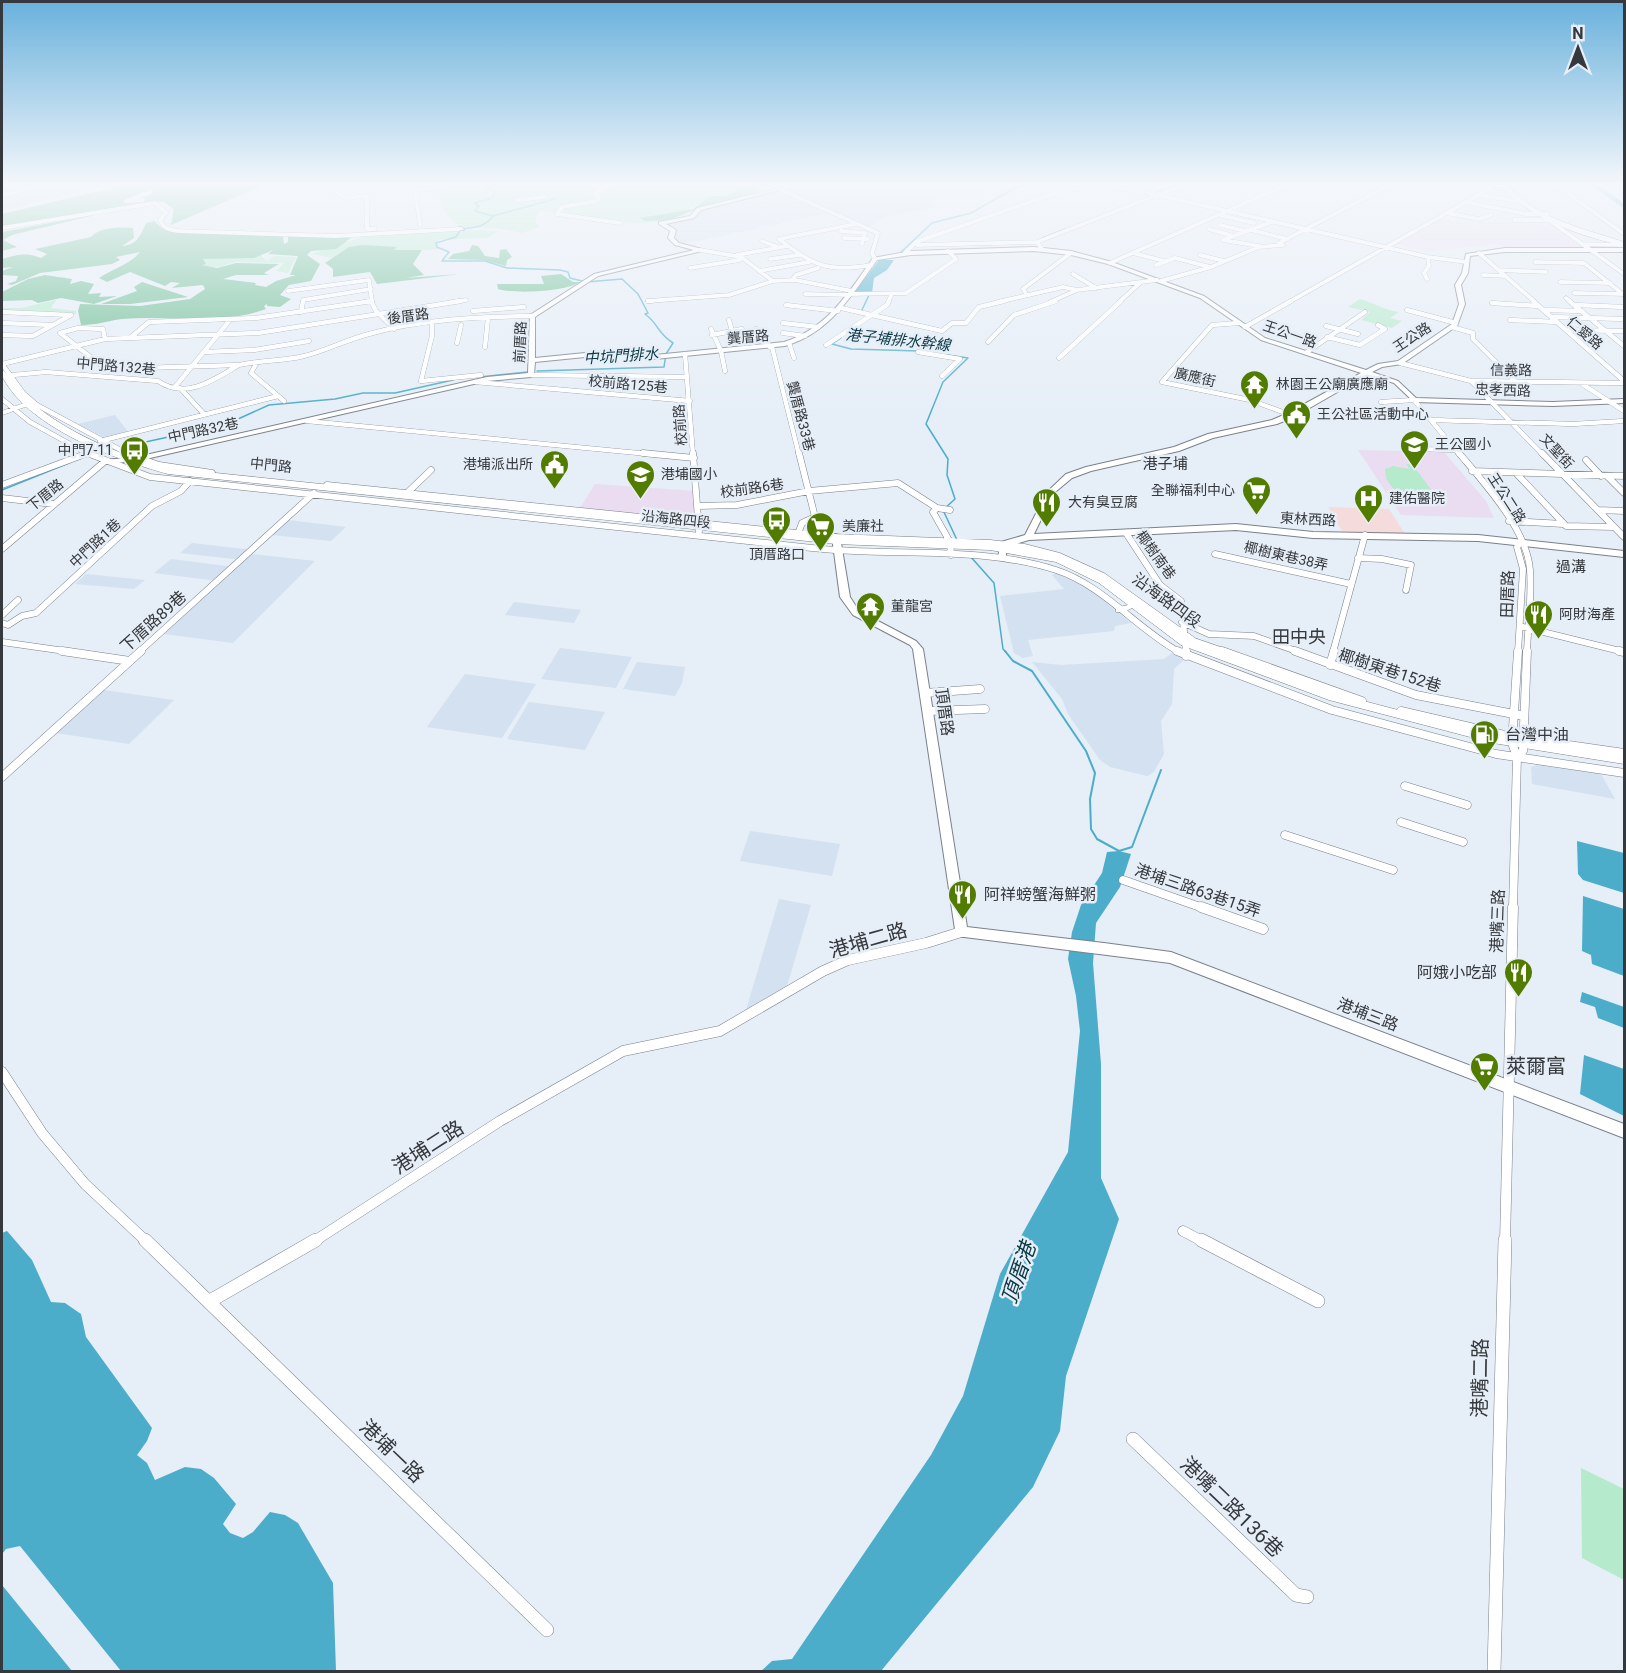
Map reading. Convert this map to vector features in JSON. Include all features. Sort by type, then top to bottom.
[{"type":"main road","name":"中門路","points":[[4,376],[28,404],[68,436],[163,473],[567,516]]},
{"type":"main road","name":"中門路","points":[[28,404],[129,460]]},
{"type":"main road","name":"沿海路四段","points":[[567,516],[699,527],[836,543]]},
{"type":"main road","name":"沿海路四段","points":[[699,527],[761,540],[1003,551],[1059,560],[1093,575],[1114,588],[1185,646]]},
{"type":"main road","name":"沿海路四段","points":[[1003,551],[1037,559],[1071,571],[1099,586],[1124,609],[1185,646],[1331,704],[1518,746]]},
{"type":"main road","points":[[1518,746],[1624,760]]},
{"type":"main road","points":[[1518,746],[1624,766]]},
{"type":"street","name":"前厝路","points":[[307,421],[499,377],[531,375],[532,316],[602,273],[649,262]]},
{"type":"street","points":[[690,268],[726,262]]},
{"type":"street","points":[[748,262],[773,281]]},
{"type":"street","points":[[809,262],[818,268]]},
{"type":"street","points":[[759,271],[809,262]]},
{"type":"street","points":[[831,272],[873,262]]},
{"type":"street","name":"龔厝路","points":[[532,360],[615,352],[666,356],[771,347],[789,343],[814,330],[839,310],[873,262]]},
{"type":"street","points":[[809,284],[803,286],[805,291],[851,294],[906,293],[951,262]]},
{"type":"street","points":[[1027,295],[1023,289],[1059,262]]},
{"type":"street","name":"王公一路","points":[[1106,262],[1202,297],[1263,339],[1368,372]]},
{"type":"street","points":[[1156,265],[1162,262]]},
{"type":"street","points":[[1191,262],[1211,267]]},
{"type":"street","points":[[793,302],[874,315],[942,331],[952,323],[966,323],[979,307],[1027,295],[1063,287],[1077,290],[1159,281],[1222,262]]},
{"type":"street","points":[[1245,327],[1358,262]]},
{"type":"street","points":[[1427,279],[1424,273],[1429,266],[1429,262]]},
{"type":"street","name":"王公路","points":[[1028,537],[1055,487],[1069,476],[1089,469],[1176,449],[1211,436],[1274,422],[1291,416],[1380,365],[1400,363],[1454,325],[1462,304],[1458,285],[1465,273],[1466,262]]},
{"type":"street","name":"仁愛路","points":[[1490,262],[1624,382]]},
{"type":"street","points":[[1539,262],[1584,263],[1624,294]]},
{"type":"street","points":[[1607,262],[1624,274]]},
{"type":"street","points":[[792,280],[796,275],[818,268],[836,270]]},
{"type":"street","points":[[1499,270],[1546,272]]},
{"type":"street","points":[[1073,274],[1096,288]]},
{"type":"street","points":[[1483,275],[1505,276]]},
{"type":"street","points":[[817,285],[822,277]]},
{"type":"street","points":[[288,291],[369,279],[376,311],[390,319],[394,328]]},
{"type":"street","points":[[648,301],[729,295],[773,281],[792,280],[851,294]]},
{"type":"street","points":[[1059,358],[1141,282]]},
{"type":"street","points":[[1560,282],[1610,283]]},
{"type":"street","points":[[333,284],[333,295]]},
{"type":"street","points":[[292,302],[371,289]]},
{"type":"street","points":[[988,342],[995,331],[1021,311],[1071,296],[1077,290]]},
{"type":"street","points":[[1574,293],[1624,294]]},
{"type":"street","points":[[826,345],[887,306],[892,294]]},
{"type":"street","points":[[1566,298],[1624,346]]},
{"type":"street","points":[[2,364],[105,339],[219,335],[300,326],[464,299],[473,311],[474,318]]},
{"type":"street","points":[[301,312],[303,300]]},
{"type":"street","points":[[131,337],[149,322],[230,320],[372,301]]},
{"type":"street","points":[[1492,303],[1538,306]]},
{"type":"street","points":[[786,305],[839,310]]},
{"type":"street","points":[[1576,305],[1624,307]]},
{"type":"street","points":[[506,307],[506,316]]},
{"type":"street","points":[[473,311],[524,307]]},
{"type":"street","points":[[795,309],[839,310]]},
{"type":"street","points":[[1407,310],[1473,333],[1473,339],[1516,382]]},
{"type":"street","points":[[1544,310],[1583,311]]},
{"type":"street","points":[[2,312],[71,315],[33,336],[2,335]]},
{"type":"street","points":[[1307,352],[1365,312]]},
{"type":"street","points":[[2,323],[21,313]]},
{"type":"street","points":[[434,313],[441,321]]},
{"type":"street","name":"後厝路","points":[[321,352],[359,336],[394,328],[474,318],[532,316]]},
{"type":"street","points":[[1551,317],[1624,319]]},
{"type":"street","points":[[485,346],[489,318]]},
{"type":"street","points":[[204,414],[177,388],[230,320]]},
{"type":"street","points":[[725,371],[721,351],[711,332],[738,330],[732,320]]},
{"type":"street","points":[[1510,320],[1557,322]]},
{"type":"street","points":[[2,323],[52,325]]},
{"type":"street","points":[[432,323],[421,381],[481,375]]},
{"type":"street","name":"廣應街","points":[[1239,323],[1212,326],[1162,382],[1250,400],[1291,416]]},
{"type":"street","points":[[457,343],[461,325]]},
{"type":"street","points":[[1327,337],[1360,345],[1385,329],[1377,325]]},
{"type":"street","points":[[300,326],[309,341],[321,352]]},
{"type":"street","points":[[1326,326],[1358,334]]},
{"type":"street","points":[[105,339],[103,329],[78,328],[60,333],[73,345],[110,369],[256,364],[321,352]]},
{"type":"street","points":[[814,330],[783,328],[814,330]]},
{"type":"street","points":[[756,329],[771,347]]},
{"type":"street","points":[[1566,330],[1624,331]]},
{"type":"street","points":[[204,352],[254,350],[309,341]]},
{"type":"street","points":[[789,343],[794,358]]},
{"type":"street","name":"龔厝路33巷","points":[[771,347],[815,517],[802,523],[798,534]]},
{"type":"street","points":[[918,352],[960,359],[942,376]]},
{"type":"street","name":"校前路","points":[[685,354],[699,527]]},
{"type":"street","name":"信義路","points":[[1400,363],[1471,381],[1624,382]]},
{"type":"street","name":"中門路","points":[[2,364],[4,376]]},
{"type":"street","points":[[256,364],[251,373],[284,401]]},
{"type":"street","name":"中門路132巷","points":[[4,376],[56,372],[158,381],[177,388],[215,381],[231,374],[238,365]]},
{"type":"street","points":[[1610,369],[1622,369]]},
{"type":"street","name":"王公二路","points":[[1368,372],[1401,385],[1456,450],[1470,471],[1494,496],[1520,543]]},
{"type":"street","points":[[531,375],[687,377]]},
{"type":"street","name":"文聖街","points":[[1471,381],[1624,537]]},
{"type":"street","name":"前厝路","points":[[475,382],[564,390]]},
{"type":"street","points":[[1580,382],[1624,411]]},
{"type":"street","name":"校前路125巷","points":[[564,390],[690,401]]},
{"type":"street","points":[[98,442],[278,396]]},
{"type":"street","name":"中門路","points":[[2,399],[11,409],[104,462],[132,473],[196,477]]},
{"type":"street","name":"忠孝西路","points":[[1381,402],[1414,400],[1560,404],[1624,401]]},
{"type":"street","points":[[2,413],[28,404]]},
{"type":"street","points":[[1431,420],[1573,424],[1624,421]]},
{"type":"street","points":[[307,421],[694,458]]},
{"type":"street","name":"中門路32巷","points":[[104,462],[129,460],[307,421]]},
{"type":"street","points":[[1414,448],[1456,450]]},
{"type":"street","points":[[2,485],[88,453]]},
{"type":"street","name":"中門路","points":[[129,460],[172,468],[196,477]]},
{"type":"street","points":[[1586,460],[1624,493]]},
{"type":"street","name":"下厝路","points":[[2,549],[104,462]]},
{"type":"street","points":[[407,493],[431,471]]},
{"type":"street","points":[[1470,471],[1624,476]]},
{"type":"street","points":[[1516,472],[1564,524]]},
{"type":"street","name":"中門路1巷","points":[[2,630],[5,624],[22,616],[36,613],[152,506],[181,491],[196,477]]},
{"type":"street","name":"校前路6巷","points":[[698,506],[737,506],[809,491],[898,483],[937,508]]},
{"type":"street","name":"下厝路89巷","points":[[2,777],[317,490]]},
{"type":"street","name":"中門路","points":[[379,496],[407,493],[532,512]]},
{"type":"street","points":[[2,498],[53,504]]},
{"type":"street","points":[[949,510],[937,508],[933,512],[960,549]]},
{"type":"street","points":[[1598,510],[1624,511]]},
{"type":"street","name":"沿海路四段","points":[[567,516],[761,540]]},
{"type":"street","points":[[1509,521],[1614,527]]},
{"type":"street","name":"沿海路四段","points":[[699,527],[798,534],[836,543]]},
{"type":"street","name":"東林西路","points":[[1003,551],[1028,537],[1236,527],[1313,535],[1478,538],[1624,554]]},
{"type":"street","name":"椰樹南巷","points":[[1126,533],[1160,585],[1181,601],[1185,646]]},
{"type":"street","points":[[1330,665],[1365,535]]},
{"type":"street","name":"頂厝路","points":[[836,543],[845,597],[856,614],[917,646],[961,932]]},
{"type":"street","name":"田厝路","points":[[1520,543],[1525,548],[1530,569],[1524,716],[1518,746],[1514,715],[1523,567],[1517,548],[1520,543]]},
{"type":"street","name":"椰樹東巷38弄","points":[[1215,554],[1352,584]]},
{"type":"street","points":[[1358,558],[1382,559],[1412,565],[1406,590]]},
{"type":"street","points":[[2,615],[18,600]]},
{"type":"street","name":"椰樹東巷152巷","points":[[1182,622],[1209,634],[1254,636],[1416,695],[1524,716]]},
{"type":"street","points":[[1520,626],[1624,652]]},
{"type":"street","points":[[2,642],[130,661]]},
{"type":"street","points":[[925,693],[980,689]]},
{"type":"street","points":[[928,711],[985,709]]},
{"type":"street","points":[[1518,746],[1624,753]]},
{"type":"street","points":[[1518,746],[1624,773]]},
{"type":"street","name":"港嘴三路","points":[[1507,1086],[1518,746]]},
{"type":"street","points":[[1405,786],[1467,805]]},
{"type":"street","points":[[1401,822],[1463,842]]},
{"type":"street","points":[[1285,835],[1393,870]]},
{"type":"street","name":"港埔三路63巷15弄","points":[[1123,880],[1263,929]]},
{"type":"street","name":"港埔三路","points":[[961,932],[1171,958],[1624,1131]]},
{"type":"street","name":"港埔二路","points":[[210,1301],[332,1231],[500,1121],[624,1051],[720,1031],[842,963],[961,932]]},
{"type":"street","points":[[2,1072],[42,1133],[85,1184],[210,1301]]},
{"type":"street","name":"港嘴二路","points":[[1494,1671],[1507,1086]]},
{"type":"street","points":[[1183,1231],[1318,1301]]},
{"type":"street","name":"港埔一路","points":[[210,1301],[547,1630]]},
{"type":"street","name":"港嘴二路136巷","points":[[1133,1439],[1296,1595],[1307,1598]]},
{"type":"shaded area","points":[[115,415],[129,433],[106,438],[78,424]]},
{"type":"shaded area","name":"王公國小","points":[[1358,450],[1444,452],[1486,501],[1494,518],[1401,515]]},
{"type":"shaded area","name":"港埔國小","points":[[595,484],[696,491],[695,520],[580,508]]},
{"type":"shaded area","name":"建佑醫院","points":[[1328,507],[1389,509],[1405,534],[1342,531]]},
{"type":"shaded area","points":[[288,520],[346,527],[331,541],[272,535]]},
{"type":"shaded area","points":[[192,543],[253,550],[242,560],[180,553]]},
{"type":"shaded area","points":[[251,554],[315,561],[233,643],[164,634]]},
{"type":"shaded area","points":[[171,559],[234,567],[218,581],[154,573]]},
{"type":"shaded area","points":[[1057,573],[1082,583],[1131,623],[1115,626],[1114,631],[1028,640],[1033,656],[1023,658],[1014,653],[1000,596],[1064,589],[1052,575]]},
{"type":"shaded area","points":[[86,574],[145,580],[134,589],[75,584]]},
{"type":"shaded area","points":[[514,602],[581,610],[574,623],[505,615]]},
{"type":"shaded area","points":[[560,648],[632,657],[616,688],[541,679]]},
{"type":"shaded area","points":[[1172,653],[1185,659],[1174,669],[1172,704],[1161,721],[1164,754],[1154,772],[1147,776],[1110,767],[1100,760],[1068,714],[1062,699],[1032,662],[1061,665],[1164,659]]},
{"type":"shaded area","points":[[637,662],[685,667],[682,683],[675,696],[623,689]]},
{"type":"shaded area","points":[[465,674],[536,684],[502,738],[427,727]]},
{"type":"shaded area","points":[[104,690],[174,700],[129,744],[56,733]]},
{"type":"shaded area","points":[[529,702],[605,712],[585,750],[507,739]]},
{"type":"shaded area","points":[[1541,764],[1601,774],[1615,799],[1532,784],[1531,767]]},
{"type":"shaded area","points":[[750,831],[840,844],[832,876],[740,861]]},
{"type":"shaded area","points":[[779,899],[811,905],[787,986],[746,1010]]},
{"type":"green space","points":[[2,262],[116,262],[40,273],[12,285],[7,284],[16,281],[18,276],[2,275],[2,271],[13,267],[2,268]]},
{"type":"green space","points":[[196,262],[236,262],[218,267],[193,265]]},
{"type":"green space","points":[[205,262],[206,264],[202,265],[217,268],[236,263],[279,264],[264,273],[269,275],[236,275],[223,279],[256,283],[255,285],[266,287],[276,281],[296,275],[290,275],[295,262],[320,264],[311,281],[289,285],[280,295],[291,299],[280,307],[267,306],[267,304],[264,306],[266,309],[249,314],[213,319],[140,318],[81,325],[78,311],[80,304],[140,306],[190,299],[205,289],[203,285],[172,288],[180,283],[171,282],[165,286],[130,272],[107,282],[99,278],[126,263]]},
{"type":"green space","points":[[240,262],[293,262],[288,273],[276,271],[284,263]]},
{"type":"green space","points":[[414,262],[413,264],[424,275],[406,278],[460,274],[377,284],[370,272],[333,277],[333,269],[325,263]]},
{"type":"green space","points":[[491,262],[507,262],[506,266]]},
{"type":"green space","points":[[561,274],[573,282],[580,282],[563,288],[527,292],[498,289],[497,284],[544,284],[541,276]]},
{"type":"green space","points":[[45,275],[72,279],[70,284],[81,281],[94,284],[88,294],[101,293],[99,297],[117,296],[94,304],[61,298],[38,303],[32,300],[2,301],[2,292],[28,279]]},
{"type":"green space","points":[[142,282],[188,297],[130,304],[101,304],[137,291],[134,287]]},
{"type":"green space","points":[[1360,299],[1399,312],[1390,318],[1402,321],[1392,328],[1361,320],[1370,312],[1348,307]]},
{"type":"green space","points":[[56,300],[51,308],[76,311],[76,314],[2,311],[2,308],[21,308]]},
{"type":"green space","points":[[1406,464],[1412,464],[1433,492],[1431,495],[1408,497],[1389,484],[1385,469],[1393,466],[1410,469]]},
{"type":"green space","points":[[1581,1468],[1624,1489],[1624,1580],[1582,1558]]},
{"type":"water","points":[[877,262],[893,262],[887,270],[874,278],[872,293],[854,293]]},
{"type":"water","points":[[1577,841],[1624,853],[1624,893],[1583,880],[1578,874]]},
{"type":"water","name":"頂厝港","points":[[1119,851],[1131,854],[1120,887],[1096,923],[1093,963],[1101,1064],[1101,1178],[1119,1219],[1066,1376],[1060,1431],[1033,1487],[881,1671],[760,1672],[772,1661],[792,1659],[931,1455],[963,1396],[1000,1274],[1068,1152],[1080,1031],[1076,996],[1068,959],[1072,932],[1081,905],[1102,873],[1107,852]]},
{"type":"water","points":[[1583,896],[1624,909],[1624,976],[1592,964],[1591,955],[1582,951]]},
{"type":"water","points":[[1582,992],[1624,1007],[1624,1028],[1598,1018],[1595,1007],[1580,1002]]},
{"type":"water","points":[[1584,1055],[1624,1069],[1624,1116],[1580,1094]]},
{"type":"water","points":[[7,1231],[32,1260],[51,1302],[65,1303],[81,1314],[86,1337],[152,1428],[147,1441],[137,1455],[147,1463],[155,1480],[185,1467],[201,1469],[214,1478],[236,1504],[223,1524],[230,1533],[243,1538],[253,1532],[270,1512],[285,1515],[298,1523],[333,1583],[336,1671],[121,1671],[20,1546],[6,1549],[2,1554],[2,1233]]},
{"type":"water","points":[[2,1585],[72,1671],[2,1671]]},
{"type":"waterway","name":"中坑門排水","points":[[488,262],[507,268],[560,270],[568,272],[570,278],[586,282],[622,279],[638,294],[648,313],[645,314],[673,343],[666,354],[664,367],[537,371]]},
{"type":"waterway","points":[[861,312],[870,293]]},
{"type":"waterway","name":"港子埔排水幹線","points":[[841,338],[832,344],[851,349],[919,351]]},
{"type":"waterway","name":"港子埔排水幹線","points":[[948,355],[968,358],[943,382],[926,424],[948,459],[947,475],[955,499],[943,510],[957,540]]},
{"type":"waterway","name":"中坑門排水","points":[[480,377],[528,372]]},
{"type":"waterway","name":"中坑門排水","points":[[123,447],[227,424],[269,405],[335,399],[363,393],[395,393],[453,380]]},
{"type":"waterway","name":"中坑門排水","points":[[2,490],[69,463]]},
{"type":"waterway","name":"港子埔排水幹線","points":[[970,556],[994,583],[1005,651]]},
{"type":"waterway","name":"港子埔排水幹線","points":[[1005,651],[1013,661],[1032,671],[1086,751],[1095,773],[1090,799],[1091,829],[1097,839],[1119,851],[1132,847],[1161,770]]},
{"type":"place","name":"林園王公廟廣應廟","points":[[1255,410]]},
{"type":"place","name":"王公社區活動中心","points":[[1296,440]]},
{"type":"place","name":"王公國小","points":[[1414,470]]},
{"type":"place","name":"中門7-11","points":[[134,476]]},
{"type":"place","name":"港埔派出所","points":[[554,490]]},
{"type":"place","name":"港埔國小","points":[[640,500]]},
{"type":"place","name":"全聯福利中心","points":[[1256,516]]},
{"type":"place","name":"建佑醫院","points":[[1368,524]]},
{"type":"place","name":"大有臭豆腐","points":[[1047,528]]},
{"type":"place","name":"頂厝路口","points":[[777,546]]},
{"type":"place","name":"美廉社","points":[[821,552]]},
{"type":"place","name":"董龍宮","points":[[870,632]]},
{"type":"place","name":"阿財海產","points":[[1538,640]]},
{"type":"place","name":"台灣中油","points":[[1484,760]]},
{"type":"place","name":"阿祥螃蟹海鮮粥","points":[[963,920]]},
{"type":"place","name":"阿娥小吃部","points":[[1518,998]]},
{"type":"place","name":"萊爾富","points":[[1485,1092]]},
{"type":"district","name":"港子埔","points":[[1165,464]]},
{"type":"district","name":"過溝","points":[[1571,567]]},
{"type":"district","name":"田中央","points":[[1299,637]]}]
